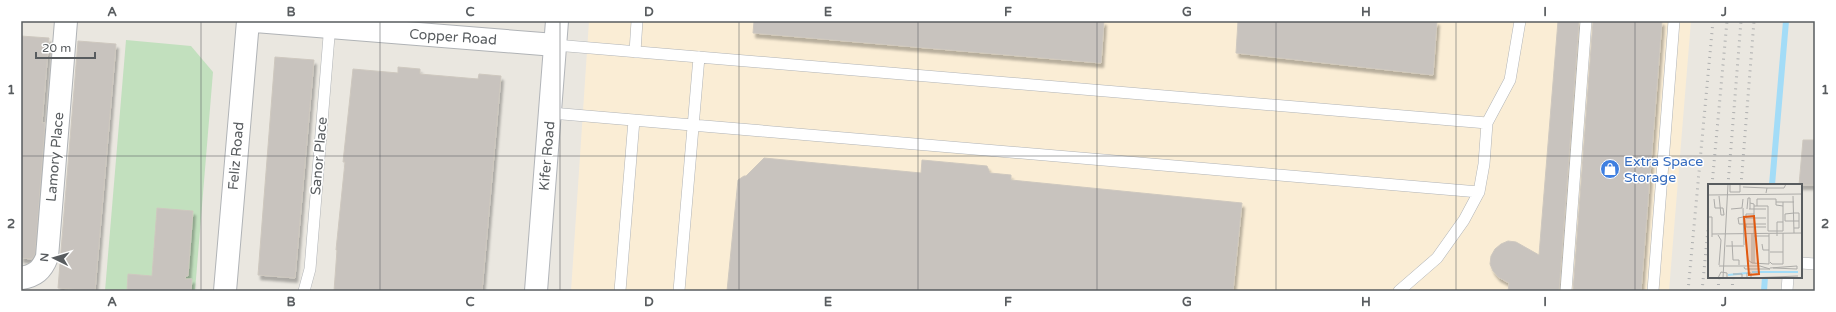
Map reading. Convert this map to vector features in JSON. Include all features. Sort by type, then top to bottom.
[{"type":"street","name":"Lamory Place","points":[[21,278],[38,272],[43,266],[46,257],[66,21]]},
{"type":"street","name":"Feliz Road","points":[[225,291],[248,21]]},
{"type":"street","name":"Copper Road","points":[[255,21],[330,24],[555,45]]},
{"type":"street","name":"Kifer Road","points":[[536,291],[557,21]]},
{"type":"lane","points":[[634,52],[637,21]]},
{"type":"lane","points":[[1399,291],[1437,258],[1464,220],[1479,192],[1484,164],[1487,123],[1510,80],[1520,21]]},
{"type":"lane","points":[[1566,291],[1586,21]]},
{"type":"lane","points":[[1653,291],[1674,21]]},
{"type":"lane","name":"Sanor Place","points":[[304,291],[310,269],[330,24]]},
{"type":"lane","points":[[555,45],[1487,123]]},
{"type":"lane","points":[[679,291],[699,57]]},
{"type":"lane","points":[[551,113],[1479,192]]},
{"type":"lane","points":[[620,291],[634,120]]},
{"type":"lane","points":[[1802,263],[1815,264]]},
{"type":"lane","points":[[1787,291],[1788,278]]},
{"type":"shaded area","points":[[589,21],[1691,21],[1669,291],[571,291]]},
{"type":"green space","points":[[126,40],[191,46],[213,72],[195,291],[105,291]]},
{"type":"building","points":[[754,21],[1104,21],[1101,63],[753,33]]},
{"type":"building","points":[[1238,21],[1437,21],[1433,75],[1236,53]]},
{"type":"building","points":[[1558,21],[1579,21],[1559,291],[1508,291],[1509,283],[1498,277],[1490,264],[1491,256],[1495,249],[1508,241],[1516,242],[1539,255]]},
{"type":"building","points":[[1593,21],[1662,21],[1641,291],[1573,291]]},
{"type":"building","points":[[21,36],[49,38],[42,123],[45,123],[35,254],[32,259],[21,258]]},
{"type":"building","points":[[78,41],[116,44],[95,291],[58,288]]},
{"type":"building","points":[[275,57],[314,60],[295,278],[258,275]]},
{"type":"building","points":[[398,67],[420,69],[420,74],[478,79],[479,74],[501,76],[482,291],[334,291],[336,250],[345,162],[343,162],[353,69],[398,73]]},
{"type":"building","points":[[1803,140],[1815,140],[1815,185],[1799,184]]},
{"type":"building","points":[[764,158],[921,173],[922,160],[987,166],[990,173],[1011,175],[1011,180],[1242,203],[1233,291],[727,291],[738,180],[746,176]]},
{"type":"building","points":[[157,208],[193,211],[188,276],[186,276],[185,279],[192,279],[191,291],[127,291],[128,274],[152,276]]},
{"type":"waterway","points":[[1772,184],[1786,21]]},
{"type":"waterway","points":[[1764,291],[1765,278]]},
{"type":"railway","points":[[1688,291],[1713,21]]},
{"type":"railway","points":[[1712,184],[1727,21]]},
{"type":"railway","points":[[1728,184],[1741,21]]},
{"type":"railway","points":[[1741,184],[1754,21]]},
{"type":"railway","points":[[1702,291],[1708,229]]},
{"type":"railway","points":[[1718,291],[1719,278]]},
{"type":"railway","points":[[1732,291],[1733,278]]},
{"type":"place","name":"Extra Space Storage","points":[[1610,169]]}]
